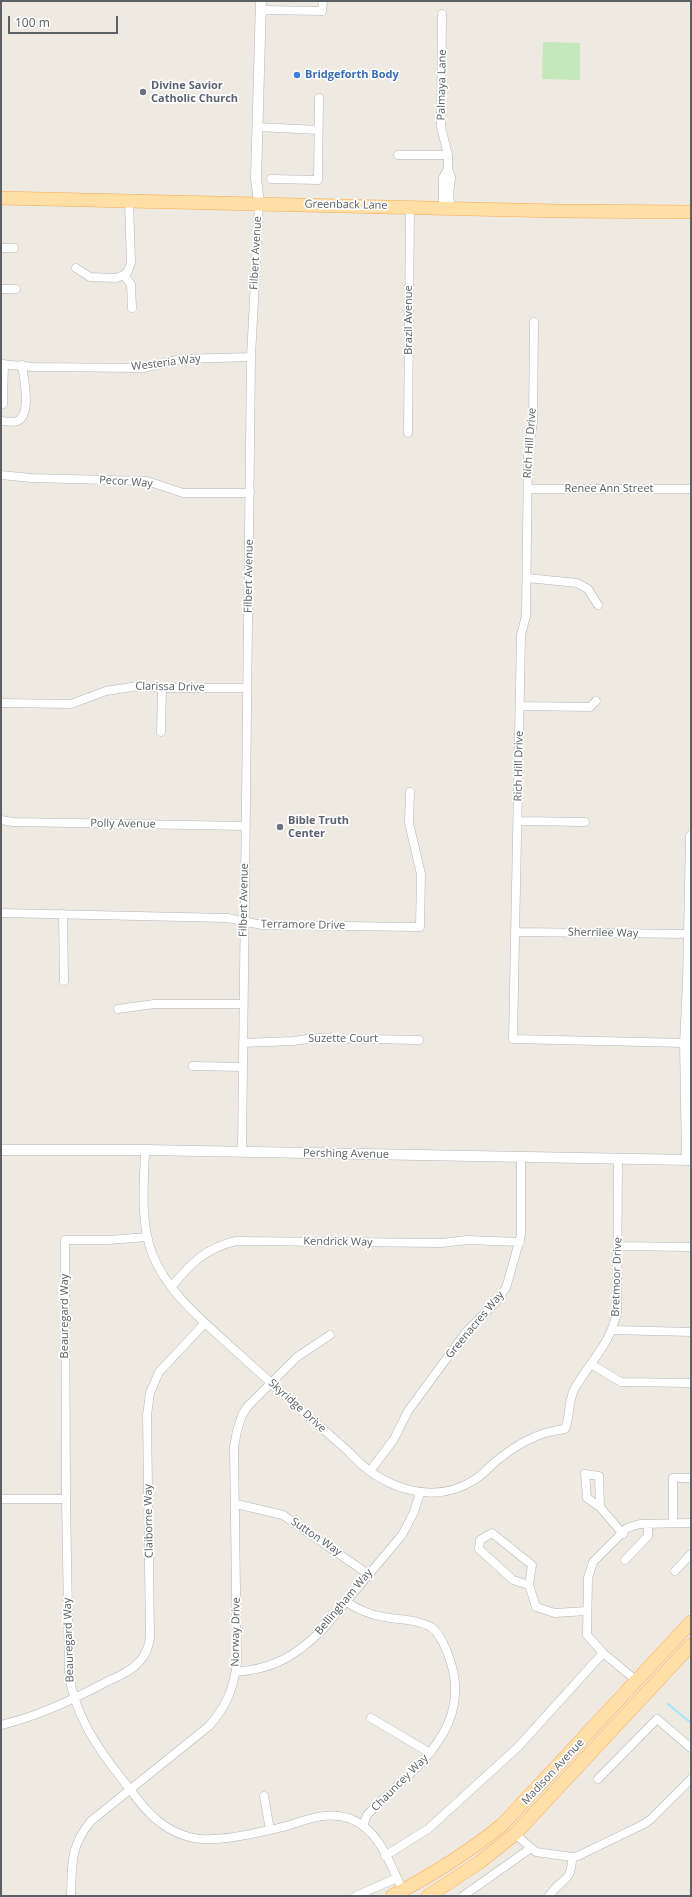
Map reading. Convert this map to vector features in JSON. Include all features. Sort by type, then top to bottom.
[{"type":"main road","name":"Greenback Lane","points":[[1,198],[691,212]]},
{"type":"main road","name":"Madison Avenue","points":[[400,1894],[477,1845],[503,1824],[691,1622]]},
{"type":"main road","name":"Madison Avenue","points":[[428,1896],[480,1862],[515,1834],[691,1645]]},
{"type":"street","points":[[260,5],[322,10],[323,1]]},
{"type":"street","name":"Filbert Avenue","points":[[242,1152],[246,688],[251,357],[259,203],[256,179],[260,5]]},
{"type":"street","name":"Palmaya Lane","points":[[442,14],[441,127],[448,155],[448,169],[451,178],[447,208]]},
{"type":"street","points":[[271,179],[318,180],[319,98]]},
{"type":"street","points":[[258,127],[318,130]]},
{"type":"street","points":[[398,155],[448,155]]},
{"type":"street","points":[[76,268],[90,276],[117,278],[124,276],[128,271],[131,263],[129,201]]},
{"type":"street","name":"Brazil Avenue","points":[[408,433],[410,207]]},
{"type":"street","points":[[1,248],[14,248]]},
{"type":"street","points":[[124,276],[131,284],[132,308]]},
{"type":"street","points":[[1,289],[16,289]]},
{"type":"street","name":"Rich Hill Drive","points":[[534,322],[533,422],[528,454],[526,616],[521,635],[514,1039],[685,1043]]},
{"type":"street","name":"Westeria Way","points":[[2,364],[33,367],[143,368],[181,359],[251,357]]},
{"type":"street","points":[[2,364],[3,404]]},
{"type":"street","points":[[1,421],[16,422],[22,418],[26,406],[22,366]]},
{"type":"street","name":"Pecor Way","points":[[1,474],[31,478],[148,481],[183,493],[250,493]]},
{"type":"street","name":"Renee Ann Street","points":[[528,489],[691,489]]},
{"type":"street","points":[[527,578],[577,583],[588,589],[598,604]]},
{"type":"street","name":"Clarissa Drive","points":[[1,703],[71,704],[106,691],[138,686],[162,688],[246,688]]},
{"type":"street","points":[[161,732],[162,688]]},
{"type":"street","points":[[520,706],[590,707],[596,701]]},
{"type":"street","name":"Terramore Drive","points":[[1,913],[228,918],[262,925],[420,927],[421,874],[409,823],[410,792]]},
{"type":"street","name":"Polly Avenue","points":[[1,820],[13,822],[246,826]]},
{"type":"street","points":[[518,821],[585,822]]},
{"type":"street","points":[[689,1160],[685,1043],[690,984],[689,934],[691,836]]},
{"type":"street","points":[[63,914],[64,981]]},
{"type":"street","name":"Sherrilee Way","points":[[516,932],[689,934]]},
{"type":"street","points":[[118,1009],[154,1004],[243,1004]]},
{"type":"street","name":"Suzette Court","points":[[243,1043],[293,1041],[315,1038],[419,1040]]},
{"type":"street","points":[[193,1066],[243,1067]]},
{"type":"street","name":"Pershing Avenue","points":[[1,1150],[145,1150],[689,1160]]},
{"type":"street","name":"Skyridge Drive","points":[[145,1150],[144,1210],[147,1237],[157,1264],[172,1286],[205,1323],[349,1452],[359,1464],[397,1487],[420,1492],[440,1493],[459,1488],[475,1480],[515,1446],[541,1434],[565,1429]]},
{"type":"street","name":"Greenacres Way","points":[[370,1471],[394,1439],[408,1411],[455,1347],[467,1331],[496,1302],[506,1288],[520,1242],[522,1230],[521,1158]]},
{"type":"street","name":"Bretmoor Drive","points":[[565,1429],[570,1400],[575,1388],[606,1344],[612,1330],[618,1306],[618,1159]]},
{"type":"street","name":"Beauregard Way","points":[[147,1237],[109,1240],[65,1240],[66,1499],[69,1672],[74,1700],[87,1729],[98,1747],[130,1790],[160,1823],[171,1830],[194,1838],[218,1840],[270,1830],[315,1816],[327,1815],[346,1818],[363,1826],[376,1838],[397,1878],[400,1894]]},
{"type":"street","name":"Kendrick Way","points":[[172,1286],[197,1259],[225,1244],[236,1241],[442,1243],[467,1240],[520,1242]]},
{"type":"street","points":[[618,1246],[691,1247]]},
{"type":"street","name":"Claiborne Way","points":[[1,1725],[74,1700],[135,1666],[143,1658],[149,1643],[147,1415],[150,1394],[159,1372],[205,1323]]},
{"type":"street","points":[[612,1330],[691,1332]]},
{"type":"street","name":"Norway Drive","points":[[71,1896],[73,1855],[80,1837],[92,1821],[209,1726],[217,1716],[232,1689],[237,1662],[236,1504],[234,1447],[237,1431],[242,1415],[270,1382],[297,1357],[330,1336]]},
{"type":"street","points":[[591,1364],[621,1382],[691,1383]]},
{"type":"street","points":[[673,1523],[672,1478],[691,1478]]},
{"type":"street","name":"Bellingham Way","points":[[236,1672],[256,1671],[273,1665],[296,1653],[322,1630],[402,1535],[414,1512],[420,1492]]},
{"type":"street","points":[[1,1499],[66,1499]]},
{"type":"street","name":"Sutton Way","points":[[236,1504],[283,1515],[368,1574]]},
{"type":"street","points":[[600,1507],[623,1534]]},
{"type":"street","points":[[637,1681],[603,1653],[587,1635],[588,1578],[593,1562],[623,1534],[627,1528],[648,1524],[691,1523]]},
{"type":"street","points":[[625,1560],[648,1536],[648,1524]]},
{"type":"street","points":[[529,1586],[513,1580],[479,1549],[480,1540],[492,1533],[532,1565],[529,1586],[536,1607],[555,1612],[587,1611]]},
{"type":"street","points":[[675,1571],[691,1554]]},
{"type":"street","name":"Chauncey Way","points":[[345,1601],[361,1611],[382,1617],[412,1620],[437,1631],[451,1661],[455,1702],[443,1735],[409,1777],[367,1815],[363,1826]]},
{"type":"street","points":[[385,1856],[428,1829],[518,1747],[603,1653]]},
{"type":"street","points":[[371,1718],[430,1752]]},
{"type":"street","points":[[598,1779],[657,1719],[691,1748]]},
{"type":"street","points":[[515,1834],[531,1848],[542,1854],[572,1857],[578,1856],[644,1824],[691,1779]]},
{"type":"street","points":[[264,1796],[270,1830]]},
{"type":"street","points":[[462,1896],[531,1848]]},
{"type":"street","points":[[550,1896],[553,1890],[570,1874],[572,1869],[572,1857]]},
{"type":"street","points":[[356,1896],[397,1878]]},
{"type":"green space","points":[[543,42],[580,43],[580,80],[542,79]]},
{"type":"waterway","points":[[668,1704],[691,1723]]},
{"type":"place","name":"Bridgeforth Body","points":[[297,75]]},
{"type":"place","name":"Divine Savior Catholic Church","points":[[143,92]]},
{"type":"place","name":"Bible Truth Center","points":[[280,827]]}]
